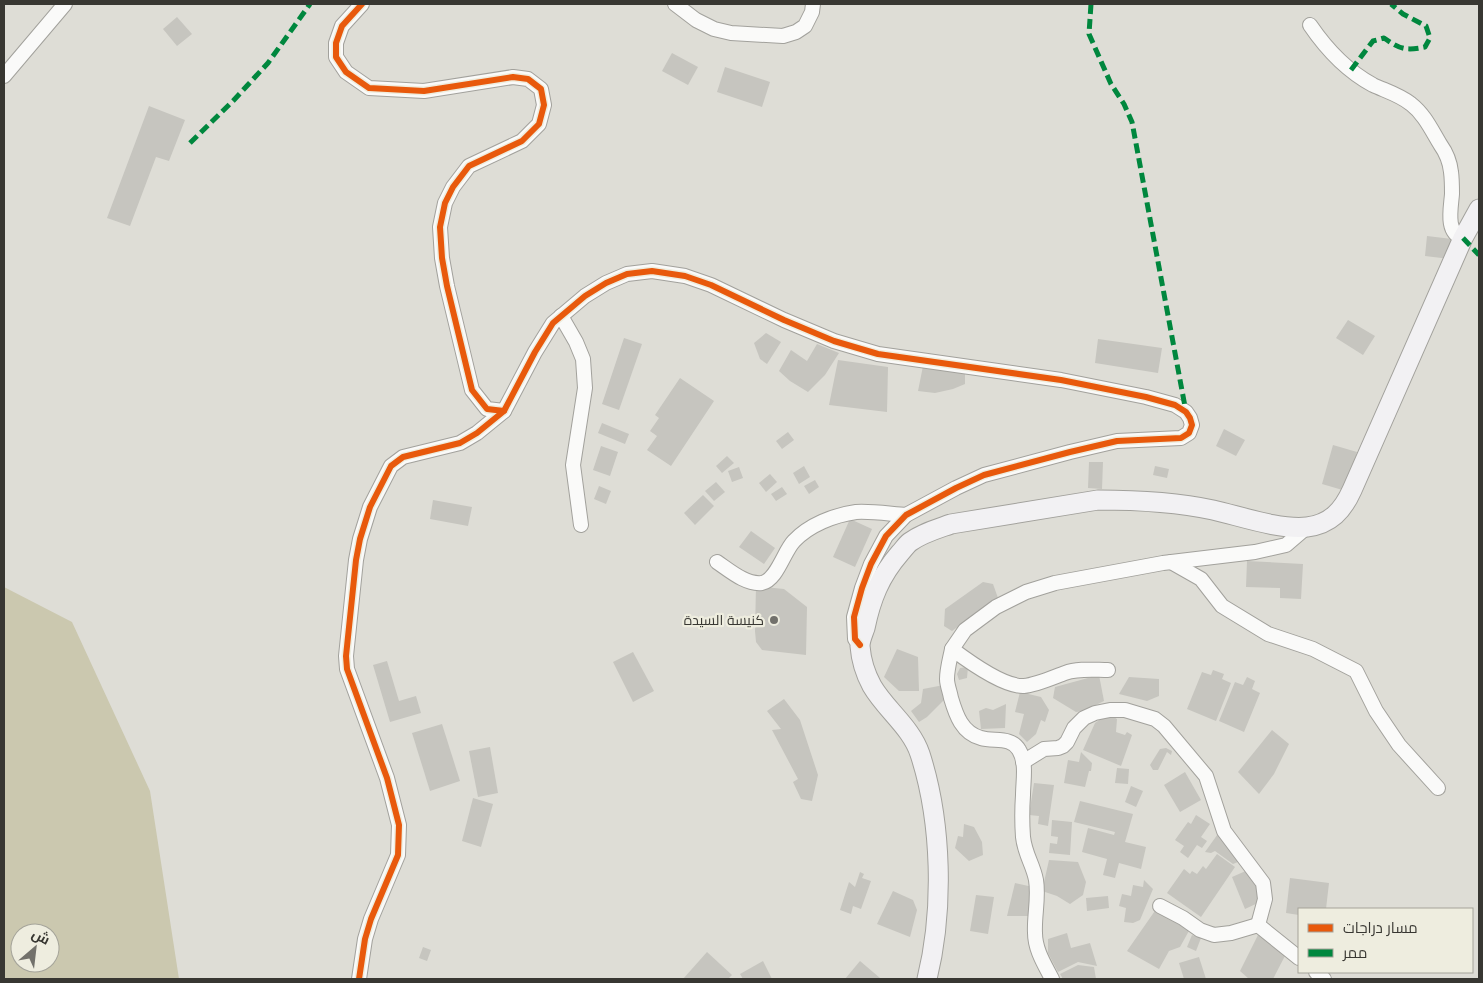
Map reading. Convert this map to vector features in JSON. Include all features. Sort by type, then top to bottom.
[{"type":"main road","points":[[927,979],[937,914],[938,853],[936,829],[928,786],[919,752],[908,733],[872,687],[865,671],[860,645],[869,608],[881,578],[909,543],[929,531],[951,524],[1098,500],[1122,500],[1211,510],[1288,526],[1307,527],[1322,523],[1337,514],[1345,505],[1463,238],[1479,210]]},
{"type":"street","points":[[4,76],[65,4]]},
{"type":"street","points":[[362,4],[342,26],[336,43],[336,57],[346,72],[369,88],[424,91],[513,77],[528,79],[541,89],[544,105],[540,124],[522,141],[469,166],[453,187],[445,203],[440,227],[442,258],[447,286],[472,390],[487,409],[504,411]]},
{"type":"street","points":[[675,4],[696,20],[714,29],[783,36],[796,32],[805,26],[814,4]]},
{"type":"street","points":[[1310,26],[1322,43],[1351,70],[1363,79],[1410,103],[1423,114],[1442,148],[1451,169],[1452,193],[1450,216],[1453,231],[1456,235],[1463,238]]},
{"type":"street","points":[[359,979],[365,939],[371,919],[398,855],[399,839],[399,825],[387,778],[347,669],[346,643],[360,540],[370,507],[391,466],[403,457],[460,442],[477,434],[504,411],[552,323],[585,296],[606,283],[627,274],[652,271],[685,276],[711,285],[784,320],[834,341],[878,354],[1061,380],[1146,397],[1176,405],[1186,412],[1192,425],[1189,432],[1181,438],[1117,441],[984,475],[906,514],[886,536],[871,564],[862,588],[854,617],[854,639],[860,645]]},
{"type":"street","points":[[561,316],[576,342],[583,360],[585,388],[573,465],[581,526]]},
{"type":"street","points":[[717,562],[751,582],[762,583],[768,580],[776,571],[792,543],[812,527],[831,518],[857,512],[906,514]]},
{"type":"street","points":[[1052,979],[1038,951],[1034,934],[1037,903],[1036,882],[1033,868],[1025,852],[1023,836],[1023,762],[1019,750],[1014,744],[1007,740],[983,739],[972,735],[961,724],[947,680],[952,649],[965,630],[996,607],[1026,592],[1055,583],[1170,562],[1255,552],[1286,545],[1307,527]]},
{"type":"street","points":[[1170,562],[1201,579],[1222,606],[1268,634],[1313,650],[1356,671],[1376,711],[1398,745],[1438,788]]},
{"type":"street","points":[[952,649],[992,675],[1012,684],[1024,686],[1054,678],[1067,672],[1108,670]]},
{"type":"street","points":[[1023,762],[1044,749],[1063,746],[1074,728],[1084,718],[1095,713],[1125,710],[1155,719],[1177,740],[1206,776],[1224,832],[1263,883],[1264,899],[1258,925]]},
{"type":"street","points":[[1160,906],[1183,918],[1200,930],[1214,936],[1258,925]]},
{"type":"street","points":[[1258,925],[1298,957]]},
{"type":"shaded area","points":[[4,587],[72,622],[150,791],[179,979],[4,979]]},
{"type":"building","points":[[177,17],[192,34],[177,46],[163,29]]},
{"type":"building","points":[[672,53],[698,67],[688,85],[662,71]]},
{"type":"building","points":[[725,67],[770,82],[762,107],[717,92]]},
{"type":"building","points":[[149,106],[185,120],[169,161],[156,157],[130,226],[107,218]]},
{"type":"building","points":[[1427,236],[1452,239],[1450,259],[1425,256]]},
{"type":"building","points":[[1348,320],[1375,336],[1363,355],[1336,338]]},
{"type":"building","points":[[766,333],[781,342],[767,364],[760,359],[754,343]]},
{"type":"building","points":[[624,338],[642,344],[619,410],[602,404]]},
{"type":"building","points":[[1098,339],[1162,348],[1158,373],[1095,363]]},
{"type":"building","points":[[817,344],[839,353],[825,375],[808,392],[790,381],[779,371],[791,350],[807,361]]},
{"type":"building","points":[[838,360],[888,367],[887,412],[829,405]]},
{"type":"building","points":[[923,366],[965,373],[965,384],[935,393],[918,391]]},
{"type":"building","points":[[680,378],[714,401],[671,466],[647,450],[657,436],[650,431],[659,418],[655,415]]},
{"type":"building","points":[[602,423],[629,434],[625,444],[598,433]]},
{"type":"building","points":[[1224,429],[1245,440],[1236,456],[1216,446]]},
{"type":"building","points":[[788,432],[794,440],[782,449],[776,441]]},
{"type":"building","points":[[1333,445],[1357,452],[1346,491],[1322,484]]},
{"type":"building","points":[[601,446],[618,452],[610,476],[593,470]]},
{"type":"building","points":[[727,456],[734,463],[722,473],[716,466]]},
{"type":"building","points":[[1089,462],[1103,462],[1102,489],[1088,488]]},
{"type":"building","points":[[804,466],[810,477],[799,484],[793,473]]},
{"type":"building","points":[[1155,466],[1169,469],[1167,478],[1153,475]]},
{"type":"building","points":[[739,467],[743,478],[732,482],[728,471]]},
{"type":"building","points":[[770,474],[777,482],[766,492],[759,483]]},
{"type":"building","points":[[815,480],[819,487],[809,494],[804,486]]},
{"type":"building","points":[[716,482],[725,492],[714,501],[705,491]]},
{"type":"building","points":[[599,486],[611,491],[606,504],[594,499]]},
{"type":"building","points":[[782,487],[787,494],[776,501],[771,494]]},
{"type":"building","points":[[703,495],[714,506],[695,525],[684,513]]},
{"type":"building","points":[[433,500],[472,507],[468,526],[430,519]]},
{"type":"building","points":[[850,519],[872,529],[855,567],[833,557]]},
{"type":"building","points":[[751,531],[775,548],[764,564],[739,547]]},
{"type":"building","points":[[1247,561],[1303,564],[1301,599],[1280,598],[1280,588],[1246,587]]},
{"type":"building","points":[[983,582],[993,584],[998,598],[952,631],[944,626],[945,609]]},
{"type":"building","points":[[756,586],[784,589],[807,607],[806,655],[762,650],[756,642]]},
{"type":"building","points":[[897,649],[918,657],[919,691],[899,691],[884,677]]},
{"type":"building","points":[[633,652],[654,691],[633,702],[613,662]]},
{"type":"building","points":[[387,661],[399,701],[416,696],[421,713],[390,722],[373,665]]},
{"type":"building","points":[[968,667],[967,678],[959,680],[957,674],[960,668]]},
{"type":"building","points":[[1213,670],[1224,674],[1222,679],[1231,683],[1216,721],[1187,709],[1202,672],[1211,675]]},
{"type":"building","points":[[1099,675],[1104,701],[1084,711],[1076,712],[1053,698],[1055,687]]},
{"type":"building","points":[[1129,677],[1159,679],[1159,696],[1147,701],[1119,694]]},
{"type":"building","points":[[1247,677],[1255,681],[1252,689],[1260,693],[1244,732],[1219,721],[1235,682],[1243,685]]},
{"type":"building","points":[[944,685],[948,696],[927,717],[919,722],[911,711],[921,703],[923,689]]},
{"type":"building","points":[[1020,692],[1041,697],[1049,710],[1045,722],[1041,720],[1036,734],[1027,742],[1019,734],[1024,714],[1015,712]]},
{"type":"building","points":[[784,699],[800,720],[818,775],[812,801],[801,799],[793,782],[798,779],[772,730],[781,729],[767,711]]},
{"type":"building","points":[[1006,704],[1005,728],[981,729],[979,711],[986,708],[993,710]]},
{"type":"building","points":[[1108,714],[1117,719],[1116,732],[1125,735],[1127,732],[1132,735],[1121,766],[1083,750],[1095,723]]},
{"type":"building","points":[[442,724],[460,781],[430,791],[412,733]]},
{"type":"building","points":[[1272,730],[1289,744],[1274,774],[1259,794],[1238,772]]},
{"type":"building","points":[[490,747],[498,793],[478,797],[469,751]]},
{"type":"building","points":[[1166,748],[1172,751],[1171,755],[1167,752],[1158,770],[1153,770],[1150,765],[1160,749]]},
{"type":"building","points":[[1081,752],[1092,763],[1085,787],[1064,783],[1068,760],[1079,762]]},
{"type":"building","points":[[1117,768],[1129,769],[1128,784],[1115,783]]},
{"type":"building","points":[[1185,772],[1201,800],[1180,812],[1164,785]]},
{"type":"building","points":[[1034,783],[1054,785],[1048,826],[1038,824],[1039,816],[1029,815]]},
{"type":"building","points":[[1131,786],[1143,791],[1136,807],[1125,802]]},
{"type":"building","points":[[473,798],[493,804],[481,847],[462,841]]},
{"type":"building","points":[[1080,801],[1133,814],[1125,842],[1146,847],[1141,869],[1119,863],[1115,878],[1103,875],[1107,859],[1082,852],[1088,828],[1114,835],[1115,832],[1074,822]]},
{"type":"building","points":[[1196,815],[1210,824],[1201,837],[1207,841],[1202,848],[1197,845],[1188,858],[1180,852],[1184,846],[1175,840],[1188,822],[1191,824]]},
{"type":"building","points":[[1052,820],[1072,822],[1070,855],[1049,853],[1050,843],[1057,844],[1058,837],[1051,836]]},
{"type":"building","points":[[964,824],[974,827],[982,842],[983,855],[969,861],[955,848],[958,836],[963,837]]},
{"type":"building","points":[[1220,831],[1245,859],[1233,864],[1215,851],[1211,853],[1205,852]]},
{"type":"building","points":[[1217,854],[1235,867],[1201,917],[1167,893],[1184,869],[1190,874],[1192,871],[1197,874],[1203,866],[1206,869]]},
{"type":"building","points":[[1049,860],[1078,862],[1086,882],[1083,895],[1070,904],[1057,896],[1042,891]]},
{"type":"building","points":[[1248,870],[1255,876],[1260,902],[1245,909],[1232,877]]},
{"type":"building","points":[[860,872],[864,874],[862,878],[871,881],[861,909],[853,906],[851,914],[840,910],[849,882],[855,887]]},
{"type":"building","points":[[1290,878],[1329,883],[1326,908],[1298,908],[1298,915],[1286,913]]},
{"type":"building","points":[[1144,880],[1153,889],[1140,920],[1133,923],[1124,922],[1126,908],[1119,906],[1122,894],[1131,896],[1133,885],[1143,887]]},
{"type":"building","points":[[1015,883],[1033,887],[1030,916],[1007,916]]},
{"type":"building","points":[[893,891],[913,900],[917,910],[910,937],[877,924]]},
{"type":"building","points":[[976,895],[994,897],[988,934],[970,931]]},
{"type":"building","points":[[1108,896],[1109,908],[1087,911],[1086,898]]},
{"type":"building","points":[[1159,905],[1190,929],[1180,947],[1169,951],[1159,969],[1127,951]]},
{"type":"building","points":[[1067,933],[1071,948],[1090,943],[1097,966],[1078,962],[1058,972],[1048,953],[1048,939]]},
{"type":"building","points":[[1192,935],[1201,938],[1196,951],[1187,947]]},
{"type":"building","points":[[1258,935],[1287,952],[1273,979],[1249,979],[1240,971]]},
{"type":"building","points":[[423,947],[431,950],[427,961],[419,958]]},
{"type":"building","points":[[707,952],[732,975],[728,979],[683,979]]},
{"type":"building","points":[[1199,957],[1206,979],[1184,979],[1179,963]]},
{"type":"building","points":[[763,961],[772,979],[743,979],[740,974]]},
{"type":"building","points":[[860,961],[880,978],[845,979]]},
{"type":"building","points":[[1078,965],[1094,967],[1096,979],[1063,979],[1060,974]]},
{"type":"marked path","points":[[190,143],[268,63],[310,4]]},
{"type":"marked path","points":[[1091,4],[1089,34],[1111,84],[1124,104],[1132,122],[1186,412]]},
{"type":"marked path","points":[[1351,70],[1373,41],[1384,38],[1394,45],[1403,48],[1425,47],[1430,38],[1426,26],[1403,14],[1391,4]]},
{"type":"marked path","points":[[1463,238],[1479,255]]},
{"type":"cycle path","points":[[362,4],[342,26],[336,43],[336,57],[346,72],[369,88],[424,91],[513,77],[528,79],[541,89],[544,105],[539,124],[522,141],[469,166],[453,187],[445,203],[440,227],[442,258],[447,286],[472,390],[487,409],[504,411]]},
{"type":"cycle path","points":[[359,979],[365,939],[371,919],[398,855],[399,825],[387,778],[347,669],[346,656],[356,560],[370,507],[391,466],[403,457],[460,443],[477,433],[504,411],[535,352],[553,323],[585,296],[606,283],[627,274],[652,271],[685,276],[711,285],[784,320],[834,341],[878,354],[1061,380],[1146,397],[1175,405],[1186,412],[1192,425],[1189,433],[1181,438],[1117,441],[984,475],[906,515],[886,536],[871,564],[862,588],[854,617],[855,639],[860,645]]},
{"type":"place","name":"كنيسة السيدة","points":[[774,620]]}]
